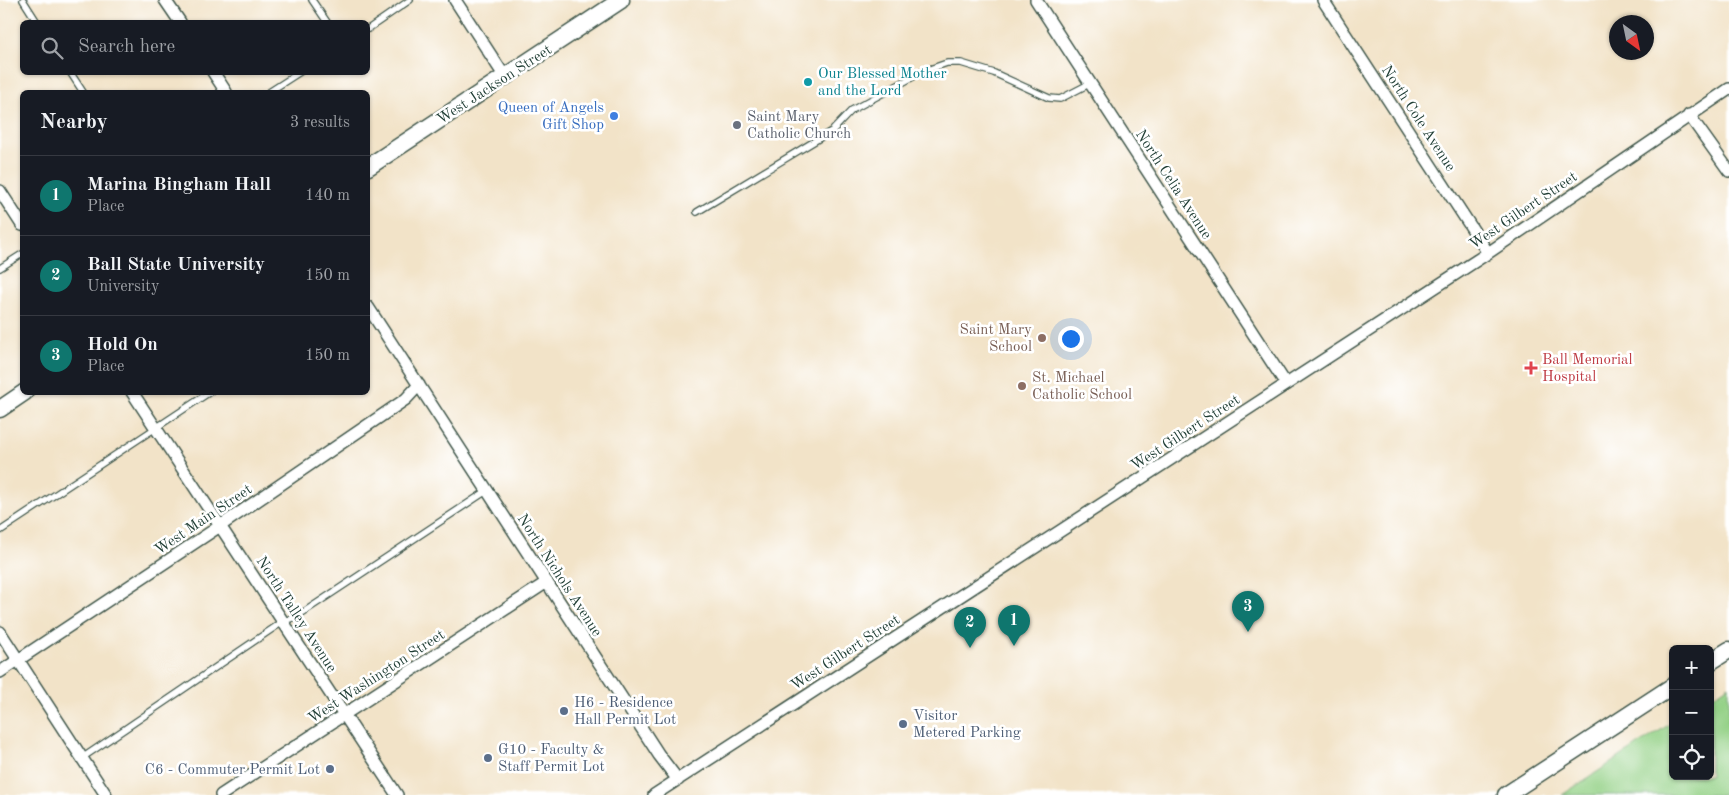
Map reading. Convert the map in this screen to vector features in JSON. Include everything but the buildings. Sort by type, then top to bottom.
[{"type":"main road","name":"West Jackson Street","points":[[370,166],[622,0]]},
{"type":"main road","points":[[0,409],[21,395]]},
{"type":"main road","points":[[1714,659],[1729,650]]},
{"type":"main road","points":[[1506,795],[1669,689]]},
{"type":"street","points":[[166,0],[179,20]]},
{"type":"street","points":[[455,0],[505,76]]},
{"type":"street","name":"North Celia Avenue","points":[[1036,0],[1286,384]]},
{"type":"street","name":"North Cole Avenue","points":[[1323,0],[1488,252]]},
{"type":"street","points":[[215,75],[225,90]]},
{"type":"street","name":"West Gilbert Street","points":[[654,795],[1488,252],[1729,89]]},
{"type":"street","points":[[1689,115],[1729,171]]},
{"type":"street","points":[[0,191],[20,222]]},
{"type":"street","name":"North Nichols Avenue","points":[[370,310],[659,756],[678,780]]},
{"type":"street","name":"West Main Street","points":[[0,672],[220,526],[406,399],[419,385]]},
{"type":"street","name":"North Talley Avenue","points":[[134,395],[397,795]]},
{"type":"street","name":"West Washington Street","points":[[221,795],[547,582]]},
{"type":"street","points":[[0,632],[106,795]]},
{"type":"lane","points":[[23,0],[36,20]]},
{"type":"lane","points":[[312,0],[326,20]]},
{"type":"lane","points":[[370,27],[410,0]]},
{"type":"lane","points":[[697,212],[833,130],[852,110],[924,71],[947,63],[961,63],[1002,77],[1048,98],[1060,99],[1089,84]]},
{"type":"lane","points":[[72,75],[82,90]]},
{"type":"lane","points":[[272,90],[295,75]]},
{"type":"lane","points":[[0,268],[20,255]]},
{"type":"lane","points":[[0,531],[205,395]]},
{"type":"lane","points":[[82,758],[284,622],[296,617],[488,490]]},
{"type":"green space","points":[[1729,685],[1729,795],[1562,795],[1669,725],[1669,780],[1714,780],[1714,695]]},
{"type":"place","name":"Our Blessed Mother and the Lord","points":[[808,82]]},
{"type":"place","name":"Queen of Angels Gift Shop","points":[[614,116]]},
{"type":"place","name":"Saint Mary Catholic Church","points":[[737,125]]},
{"type":"place","name":"Saint Mary School","points":[[1042,338]]},
{"type":"place","name":"Ball Memorial Hospital","points":[[1531,368]]},
{"type":"place","name":"St. Michael Catholic School","points":[[1022,386]]},
{"type":"place","name":"Hold On","points":[[1248,632]]},
{"type":"place","name":"Marina Bingham Hall","points":[[1014,646]]},
{"type":"place","name":"Ball State University","points":[[970,648]]},
{"type":"place","name":"H6 - Residence Hall Permit Lot","points":[[564,711]]},
{"type":"place","name":"Visitor Metered Parking","points":[[903,724]]},
{"type":"place","name":"G10 - Faculty & Staff Permit Lot","points":[[488,758]]},
{"type":"place","name":"C6 - Commuter Permit Lot","points":[[330,769]]}]
